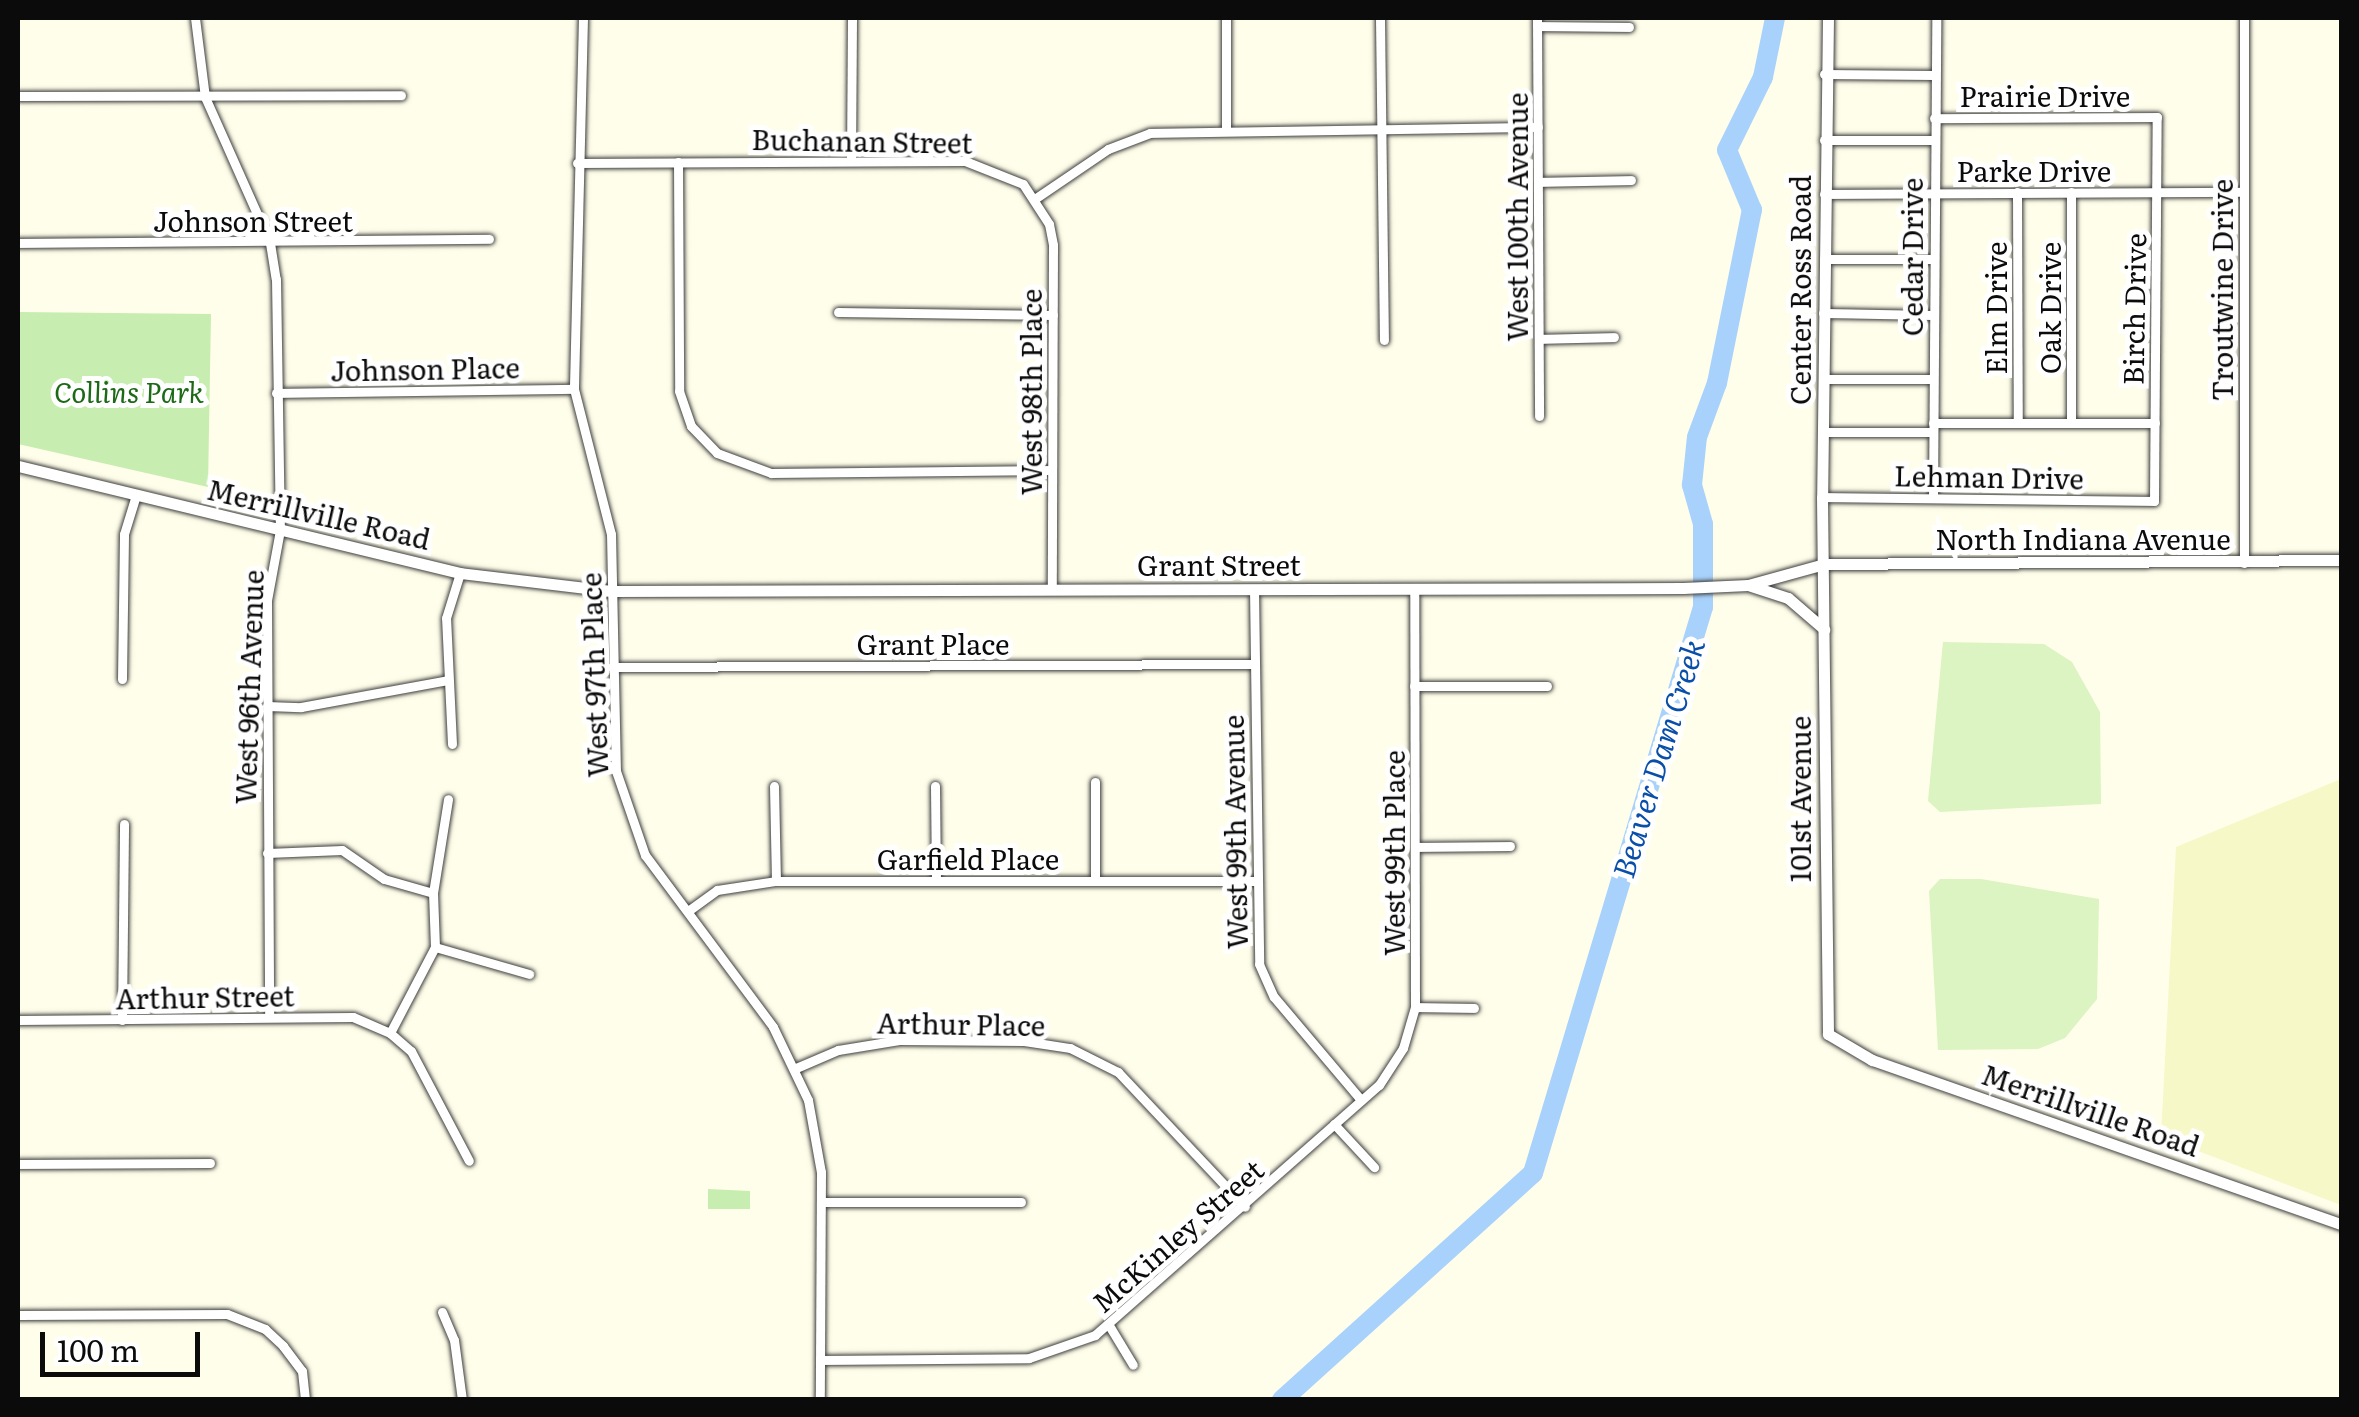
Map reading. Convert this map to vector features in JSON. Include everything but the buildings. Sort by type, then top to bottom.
[{"type":"street","name":"West 96th Avenue","points":[[194,18],[205,97],[270,243],[280,530],[267,600],[269,1015]]},
{"type":"street","name":"West 97th Place","points":[[582,18],[574,389],[609,516],[612,667],[622,800],[645,854],[773,1026],[796,1068],[815,1130],[821,1202],[820,1400]]},
{"type":"street","points":[[851,161],[852,18]]},
{"type":"street","points":[[1226,18],[1226,130]]},
{"type":"street","points":[[1380,18],[1384,340]]},
{"type":"street","name":"Center Ross Road","points":[[1824,564],[1824,74],[1828,18]]},
{"type":"street","name":"Cedar Drive","points":[[1933,498],[1936,18]]},
{"type":"street","name":"Troutwine Drive","points":[[2244,18],[2244,563]]},
{"type":"street","points":[[1537,22],[1628,28]]},
{"type":"street","name":"West 100th Avenue","points":[[1537,22],[1540,416]]},
{"type":"street","points":[[1824,74],[1934,75]]},
{"type":"street","points":[[18,96],[401,95]]},
{"type":"street","name":"Prairie Drive","points":[[1934,118],[2157,117]]},
{"type":"street","name":"Birch Drive","points":[[2154,501],[2157,117]]},
{"type":"street","points":[[1036,198],[1108,149],[1150,133],[1538,127]]},
{"type":"street","name":"Prairie Drive","points":[[1824,140],[1934,140]]},
{"type":"street","points":[[678,162],[680,390],[691,426],[706,444],[730,462],[771,472],[1052,470]]},
{"type":"street","name":"Buchanan Street","points":[[576,163],[986,164],[1036,198]]},
{"type":"street","points":[[1538,182],[1631,180]]},
{"type":"street","name":"Elm Drive","points":[[2017,192],[2018,424]]},
{"type":"street","name":"Oak Drive","points":[[2070,423],[2072,192]]},
{"type":"street","name":"Parke Drive","points":[[1824,194],[2244,192]]},
{"type":"street","name":"West 98th Place","points":[[1036,198],[1053,245],[1052,590]]},
{"type":"street","name":"Johnson Street","points":[[18,243],[489,239]]},
{"type":"street","points":[[1824,259],[1932,259]]},
{"type":"street","points":[[838,312],[1053,315]]},
{"type":"street","points":[[1823,314],[1932,315]]},
{"type":"street","points":[[1539,339],[1614,337]]},
{"type":"street","points":[[1823,379],[1932,379]]},
{"type":"street","name":"Johnson Place","points":[[276,392],[574,389]]},
{"type":"street","points":[[1823,432],[2155,423]]},
{"type":"street","name":"Merrillville Road","points":[[18,466],[460,573],[612,591]]},
{"type":"street","points":[[122,679],[124,534],[136,495]]},
{"type":"street","name":"Lehman Drive","points":[[1822,497],[2154,501]]},
{"type":"street","name":"North Indiana Avenue","points":[[1824,564],[2342,560]]},
{"type":"street","name":"Grant Street","points":[[612,591],[1683,588],[1748,585],[1824,564]]},
{"type":"street","name":"101st Avenue","points":[[1824,564],[1828,1034]]},
{"type":"street","points":[[452,744],[446,618],[460,573]]},
{"type":"street","points":[[1748,585],[1788,598],[1824,629]]},
{"type":"street","name":"West 99th Avenue","points":[[1254,588],[1259,964],[1274,997],[1361,1100]]},
{"type":"street","name":"West 99th Place","points":[[1361,1100],[1396,1062],[1416,1007],[1414,588]]},
{"type":"street","name":"Grant Place","points":[[612,667],[1254,664]]},
{"type":"street","points":[[267,706],[301,707],[448,680]]},
{"type":"street","points":[[1414,686],[1547,686]]},
{"type":"street","points":[[1095,782],[1095,880]]},
{"type":"street","points":[[774,786],[776,881]]},
{"type":"street","points":[[935,786],[936,880]]},
{"type":"street","points":[[448,799],[433,893],[435,947],[390,1033],[411,1051],[469,1160]]},
{"type":"street","points":[[122,1020],[124,824]]},
{"type":"street","points":[[1415,847],[1510,846]]},
{"type":"street","points":[[267,853],[342,850],[384,879],[433,893]]},
{"type":"street","name":"Garfield Place","points":[[688,911],[717,890],[776,881],[1256,881]]},
{"type":"street","points":[[435,947],[529,974]]},
{"type":"street","points":[[1416,1007],[1474,1008]]},
{"type":"street","name":"Arthur Street","points":[[18,1020],[353,1017],[390,1033]]},
{"type":"street","name":"Merrillville Road","points":[[1828,1034],[1872,1060],[2342,1226]]},
{"type":"street","name":"Arthur Place","points":[[796,1068],[838,1050],[899,1040],[1024,1040],[1070,1048],[1118,1072],[1245,1207]]},
{"type":"street","name":"McKinley Street","points":[[820,1360],[1029,1358],[1110,1327],[1361,1100]]},
{"type":"street","points":[[1334,1124],[1374,1167]]},
{"type":"street","points":[[18,1164],[210,1163]]},
{"type":"street","points":[[821,1202],[1022,1202]]},
{"type":"street","points":[[442,1312],[454,1340],[462,1400]]},
{"type":"street","points":[[18,1315],[227,1314],[265,1329],[284,1346],[302,1372],[305,1400]]},
{"type":"street","points":[[1110,1327],[1132,1365]]},
{"type":"green space","name":"Collins Park","points":[[18,312],[211,314],[208,487],[18,444]]},
{"type":"green space","points":[[1943,642],[2044,644],[2072,662],[2100,712],[2101,804],[1940,812],[1928,801]]},
{"type":"green space","points":[[2341,779],[2341,1205],[2161,1137],[2176,847]]},
{"type":"green space","points":[[1940,879],[1981,879],[2099,899],[2097,999],[2065,1038],[2038,1049],[1938,1050],[1929,891]]},
{"type":"green space","points":[[708,1189],[750,1191],[750,1209],[708,1209]]},
{"type":"waterway","name":"Beaver Dam Creek","points":[[1282,1400],[1533,1173],[1703,607],[1703,524],[1692,485],[1697,437],[1717,383],[1752,210],[1727,150],[1763,77],[1775,18]]}]
